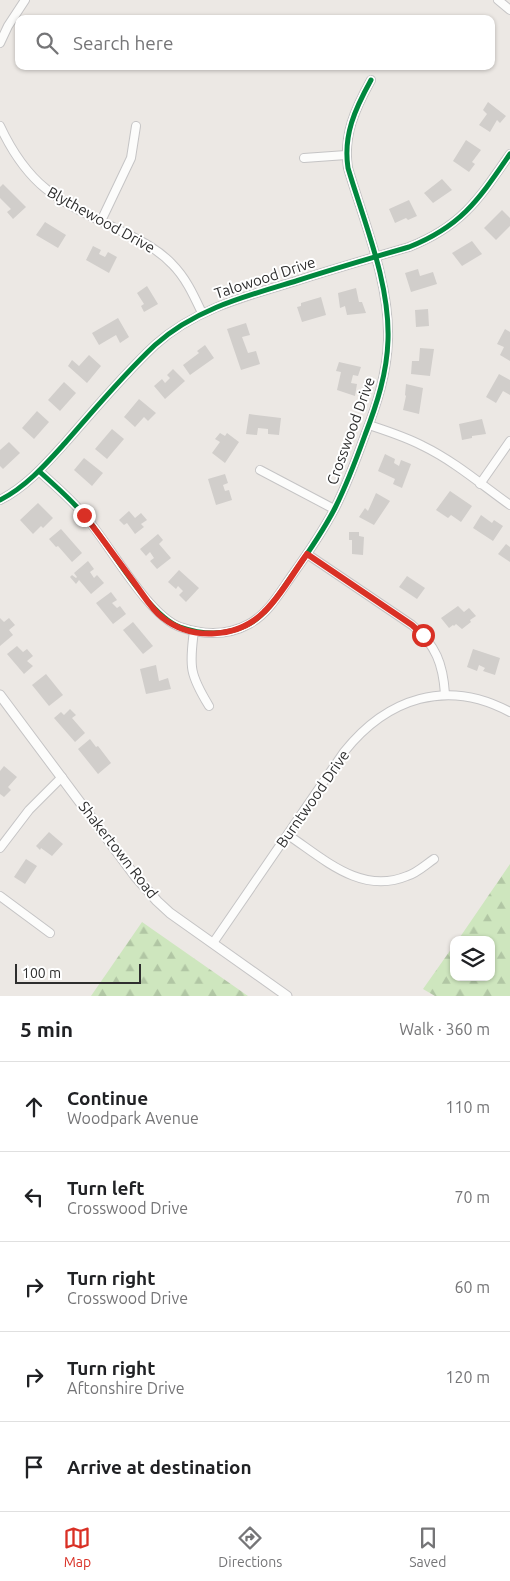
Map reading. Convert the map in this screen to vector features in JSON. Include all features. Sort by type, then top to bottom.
[{"type":"street","points":[[15,15],[25,0]]},
{"type":"street","points":[[498,0],[510,10]]},
{"type":"street","points":[[0,42],[15,15]]},
{"type":"street","name":"Crosswood Drive","points":[[39,471],[84,515],[162,618],[179,627],[205,634],[225,632],[240,628],[254,620],[271,605],[307,554],[334,509],[350,476],[384,378],[388,342],[387,306],[383,285],[348,168],[346,155],[351,122],[371,80]]},
{"type":"street","name":"Blythewood Drive","points":[[0,126],[17,158],[40,185],[53,196],[147,244],[172,263],[185,280],[202,313]]},
{"type":"street","points":[[101,221],[131,158],[136,126]]},
{"type":"street","name":"Talowood Drive","points":[[0,500],[8,496],[39,471],[155,345],[173,330],[202,313],[235,299],[422,241],[450,226],[468,210],[480,198],[510,154]]},
{"type":"street","points":[[304,158],[346,155]]},
{"type":"street","points":[[369,425],[424,446],[510,505]]},
{"type":"street","points":[[480,484],[510,441]]},
{"type":"street","points":[[260,470],[334,509]]},
{"type":"street","points":[[307,554],[412,625],[423,635],[433,648],[440,662],[444,676],[445,694]]},
{"type":"street","points":[[194,631],[191,653],[192,671],[195,683],[209,706]]},
{"type":"street","name":"Burntwood Drive","points":[[213,943],[344,752],[365,729],[398,708],[422,698],[445,694],[480,700],[510,712]]},
{"type":"street","name":"Shakertown Road","points":[[0,695],[147,890],[170,913],[287,996]]},
{"type":"street","points":[[0,848],[30,810],[62,777]]},
{"type":"street","points":[[288,835],[342,872],[367,881],[385,882],[407,876],[434,859]]},
{"type":"street","points":[[0,896],[50,933]]},
{"type":"green space","points":[[510,864],[510,996],[435,996],[423,989],[450,951],[450,981],[495,981],[495,936],[461,936]]},
{"type":"green space","points":[[142,922],[248,996],[91,996]]},
{"type":"building","points":[[488,102],[506,116],[500,123],[497,120],[490,132],[479,125],[487,114],[483,110]]},
{"type":"building","points":[[466,140],[481,150],[472,162],[475,164],[469,172],[453,161]]},
{"type":"building","points":[[442,179],[452,190],[433,203],[424,193]]},
{"type":"building","points":[[3,184],[26,207],[13,219],[7,212],[11,209],[0,198],[0,187]]},
{"type":"building","points":[[409,200],[417,216],[395,223],[389,209]]},
{"type":"building","points":[[502,210],[510,218],[510,226],[496,240],[484,228]]},
{"type":"building","points":[[45,222],[66,235],[58,248],[36,235]]},
{"type":"building","points":[[472,241],[482,254],[462,266],[452,253]]},
{"type":"building","points":[[93,246],[101,250],[99,254],[105,257],[108,252],[117,257],[109,273],[86,260]]},
{"type":"building","points":[[418,269],[420,276],[433,272],[437,284],[411,292],[405,273]]},
{"type":"building","points":[[147,286],[158,304],[144,312],[141,306],[144,304],[137,293]]},
{"type":"building","points":[[356,288],[359,302],[362,302],[366,313],[347,315],[345,306],[340,308],[338,293]]},
{"type":"building","points":[[321,297],[326,315],[302,322],[297,307],[301,306],[301,303]]},
{"type":"building","points":[[428,309],[429,326],[416,327],[415,310]]},
{"type":"building","points":[[118,318],[129,337],[120,343],[116,335],[99,345],[92,333]]},
{"type":"building","points":[[246,323],[250,335],[242,337],[248,353],[256,351],[260,364],[241,370],[227,329]]},
{"type":"building","points":[[505,329],[510,332],[510,361],[500,355],[504,347],[497,344]]},
{"type":"building","points":[[205,345],[214,358],[190,375],[183,365],[199,353],[197,351]]},
{"type":"building","points":[[420,348],[434,349],[430,376],[411,374],[412,361],[419,361]]},
{"type":"building","points":[[89,355],[101,366],[87,383],[68,366],[72,360],[79,366]]},
{"type":"building","points":[[339,362],[361,367],[358,376],[353,375],[351,383],[357,384],[355,396],[337,390],[341,372],[336,371]]},
{"type":"building","points":[[173,369],[185,381],[165,399],[154,386],[162,379],[165,383],[170,378],[167,375]]},
{"type":"building","points":[[499,374],[510,380],[510,395],[503,391],[496,403],[486,397]]},
{"type":"building","points":[[64,382],[76,393],[60,411],[48,400]]},
{"type":"building","points":[[406,384],[423,388],[419,414],[403,410]]},
{"type":"building","points":[[139,399],[156,413],[148,421],[144,417],[135,427],[124,417]]},
{"type":"building","points":[[37,411],[49,422],[34,439],[22,428]]},
{"type":"building","points":[[249,414],[281,418],[279,435],[268,434],[268,429],[258,428],[257,435],[246,434]]},
{"type":"building","points":[[482,419],[486,434],[462,440],[459,424]]},
{"type":"building","points":[[112,429],[124,439],[107,459],[95,449]]},
{"type":"building","points":[[220,433],[225,436],[227,433],[239,442],[225,463],[212,453],[220,442],[215,439]]},
{"type":"building","points":[[9,442],[20,453],[3,469],[0,466],[0,450]]},
{"type":"building","points":[[385,454],[395,459],[394,463],[399,466],[401,460],[411,464],[402,488],[393,484],[395,479],[378,471]]},
{"type":"building","points":[[84,458],[103,473],[92,486],[74,470]]},
{"type":"building","points":[[225,474],[228,483],[223,485],[225,491],[229,490],[232,500],[216,505],[208,479]]},
{"type":"building","points":[[450,491],[472,506],[461,522],[451,515],[448,518],[436,510]]},
{"type":"building","points":[[376,493],[390,501],[374,525],[359,517],[365,508],[368,511]]},
{"type":"building","points":[[38,503],[53,518],[43,528],[41,526],[33,534],[20,520]]},
{"type":"building","points":[[129,511],[135,518],[141,513],[147,520],[141,524],[144,527],[135,534],[127,523],[124,525],[119,520]]},
{"type":"building","points":[[481,515],[492,523],[494,520],[503,526],[493,541],[473,528]]},
{"type":"building","points":[[61,529],[82,553],[72,562],[49,539]]},
{"type":"building","points":[[349,532],[359,532],[359,536],[364,537],[363,555],[352,554],[352,540],[349,540]]},
{"type":"building","points":[[158,534],[163,540],[159,544],[171,558],[157,569],[150,561],[154,558],[150,552],[146,556],[140,549]]},
{"type":"building","points":[[506,544],[510,547],[510,562],[498,554]]},
{"type":"building","points":[[88,561],[94,569],[90,572],[94,578],[97,575],[104,583],[91,594],[79,580],[76,584],[70,577],[72,575],[76,578],[74,573]]},
{"type":"building","points":[[179,570],[199,588],[186,602],[179,595],[183,591],[178,586],[176,589],[168,582]]},
{"type":"building","points":[[407,576],[425,588],[417,599],[399,587]]},
{"type":"building","points":[[111,592],[117,600],[112,603],[117,608],[120,606],[126,614],[113,624],[96,603]]},
{"type":"building","points":[[458,606],[464,612],[469,608],[476,616],[462,629],[456,624],[449,628],[441,618]]},
{"type":"building","points":[[0,618],[4,622],[9,618],[15,625],[9,630],[13,635],[0,646]]},
{"type":"building","points":[[133,622],[153,646],[143,654],[123,630]]},
{"type":"building","points":[[17,646],[23,652],[27,649],[33,656],[27,661],[33,666],[24,674],[7,654]]},
{"type":"building","points":[[473,649],[500,658],[495,675],[483,671],[485,668],[479,665],[477,671],[467,667]]},
{"type":"building","points":[[156,665],[159,681],[168,678],[171,689],[146,694],[140,669]]},
{"type":"building","points":[[46,674],[63,695],[49,706],[32,685]]},
{"type":"building","points":[[70,709],[76,715],[72,718],[85,733],[75,742],[54,718],[61,712],[64,715]]},
{"type":"building","points":[[90,739],[111,763],[98,774],[78,749]]},
{"type":"building","points":[[4,766],[17,777],[8,787],[11,790],[4,797],[0,794],[0,771]]},
{"type":"building","points":[[49,832],[63,844],[52,856],[36,846]]},
{"type":"building","points":[[26,859],[37,866],[25,884],[14,877]]},
{"type":"cycle path","points":[[39,471],[79,509],[142,594],[167,620],[180,627],[197,632],[224,632],[249,624],[268,608],[310,550],[335,508],[369,423],[383,376],[388,340],[388,318],[385,297],[375,253],[348,168],[347,156],[347,144],[355,112],[371,80]]},
{"type":"cycle path","points":[[0,500],[18,489],[43,467],[132,368],[170,333],[204,313],[240,298],[409,247],[427,239],[443,230],[468,210],[489,185],[510,154]]},
{"type":"route","points":[[84,515],[162,618],[179,627],[205,634],[217,634],[248,625],[271,605],[307,554],[412,625],[423,635]]}]
